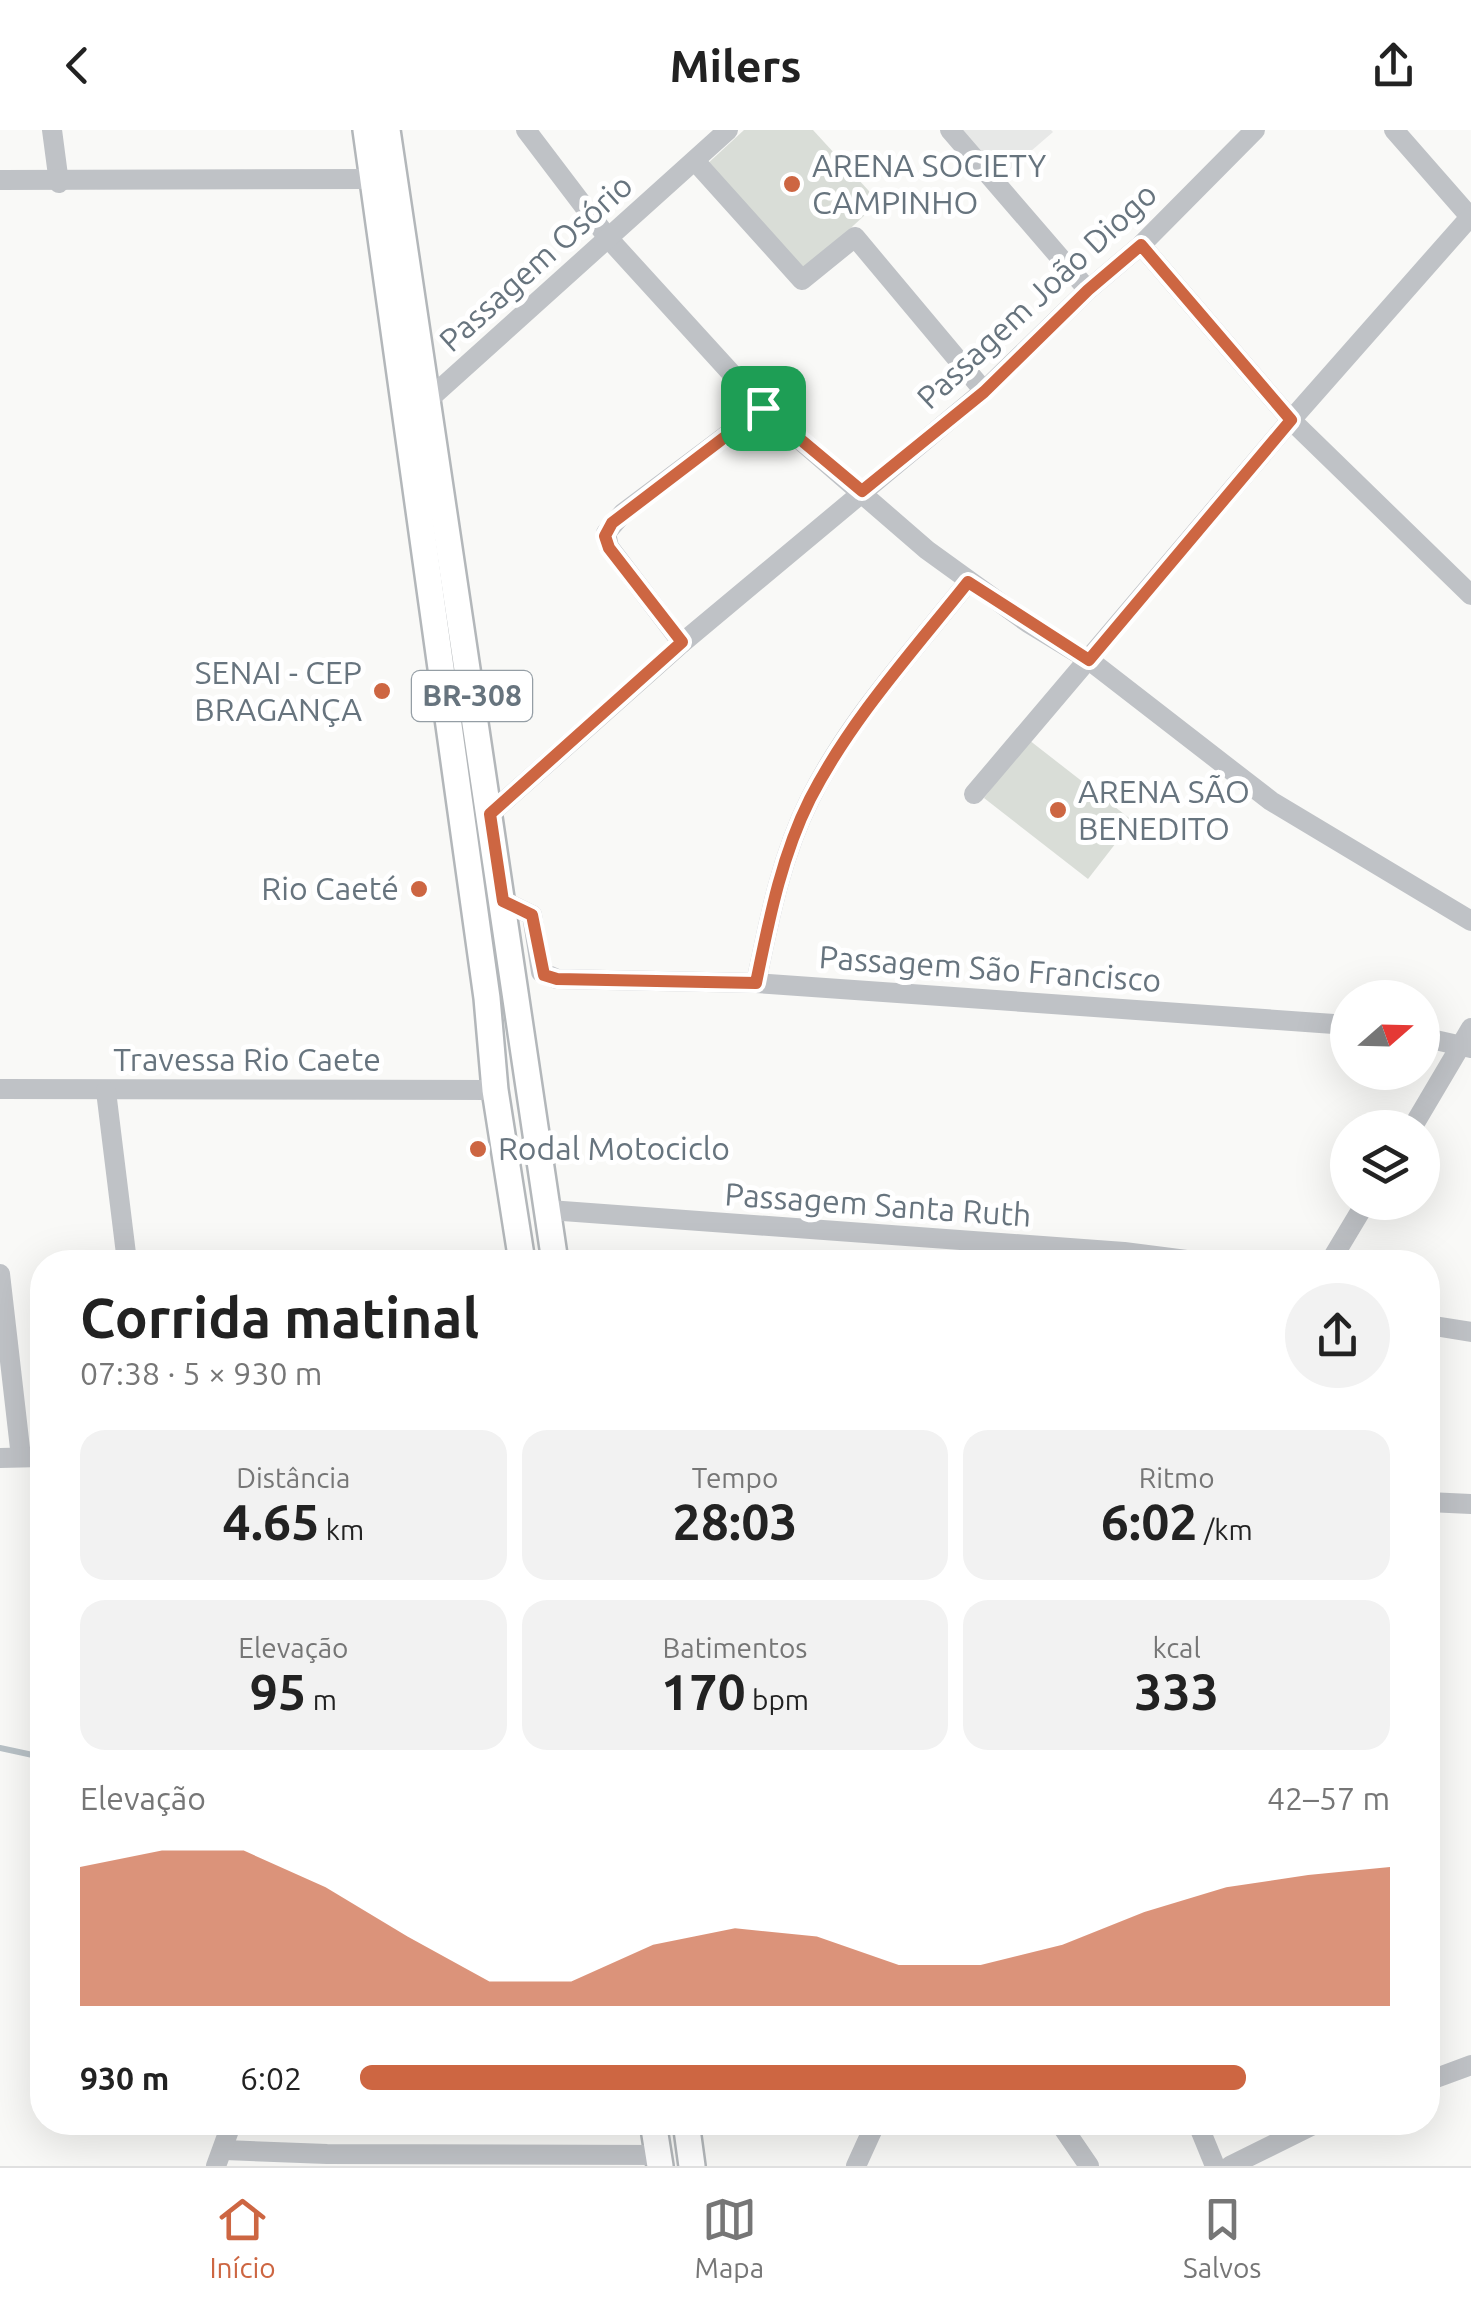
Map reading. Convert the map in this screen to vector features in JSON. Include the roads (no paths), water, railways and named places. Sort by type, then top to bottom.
[{"type":"main road","name":"BR-308","points":[[366,130],[487,998],[495,1090],[520,1250]]},
{"type":"main road","name":"BR-308","points":[[387,130],[554,1250]]},
{"type":"main road","points":[[655,2135],[659,2160]]},
{"type":"main road","points":[[689,2135],[694,2161]]},
{"type":"street","points":[[52,130],[60,183]]},
{"type":"street","points":[[526,130],[608,238],[763,408],[926,550],[968,582],[1089,660],[1271,801],[1471,921]]},
{"type":"street","name":"Passagem Osório","points":[[428,400],[728,130]]},
{"type":"street","points":[[950,130],[1088,290]]},
{"type":"street","name":"Passagem João Diogo","points":[[490,814],[682,642],[984,392],[1088,290],[1141,245],[1255,130]]},
{"type":"street","points":[[974,794],[1291,420],[1470,218],[1394,130]]},
{"type":"street","points":[[695,161],[802,280],[856,237],[984,392]]},
{"type":"street","points":[[0,180],[60,183],[373,179]]},
{"type":"street","points":[[1141,245],[1291,420],[1471,595]]},
{"type":"street","points":[[682,642],[609,548],[606,533],[623,513],[763,408]]},
{"type":"street","points":[[756,983],[778,880],[810,798],[851,731],[968,582]]},
{"type":"street","name":"Passagem São Francisco","points":[[503,901],[532,915],[539,966],[548,977],[756,983],[1330,1024]]},
{"type":"street","points":[[1423,1110],[1468,1040],[1440,1038]]},
{"type":"street","name":"Travessa Rio Caete","points":[[0,1089],[495,1090]]},
{"type":"street","points":[[106,1090],[126,1250]]},
{"type":"street","name":"Passagem Santa Ruth","points":[[549,1210],[1097,1250]]},
{"type":"street","points":[[1337,1250],[1355,1220]]},
{"type":"street","points":[[0,1274],[21,1458]]},
{"type":"street","points":[[1440,1327],[1471,1332]]},
{"type":"street","points":[[1440,1503],[1471,1504]]},
{"type":"street","points":[[1440,2077],[1471,2065]]},
{"type":"street","points":[[856,2166],[870,2135]]},
{"type":"street","points":[[1068,2135],[1089,2166]]},
{"type":"street","points":[[1202,2135],[1214,2166]]},
{"type":"street","points":[[1230,2166],[1293,2135]]},
{"type":"street","points":[[220,2158],[326,2154],[659,2160]]},
{"type":"waterway","points":[[0,1748],[30,1754]]},
{"type":"place","name":"ARENA SOCIETY CAMPINHO","points":[[792,184]]},
{"type":"place","name":"SENAI - CEP BRAGANÇA","points":[[382,691]]},
{"type":"place","name":"ARENA SÃO BENEDITO","points":[[1058,810]]},
{"type":"place","name":"Rio Caeté","points":[[419,889]]},
{"type":"place","name":"Rodal Motociclo","points":[[478,1149]]}]
